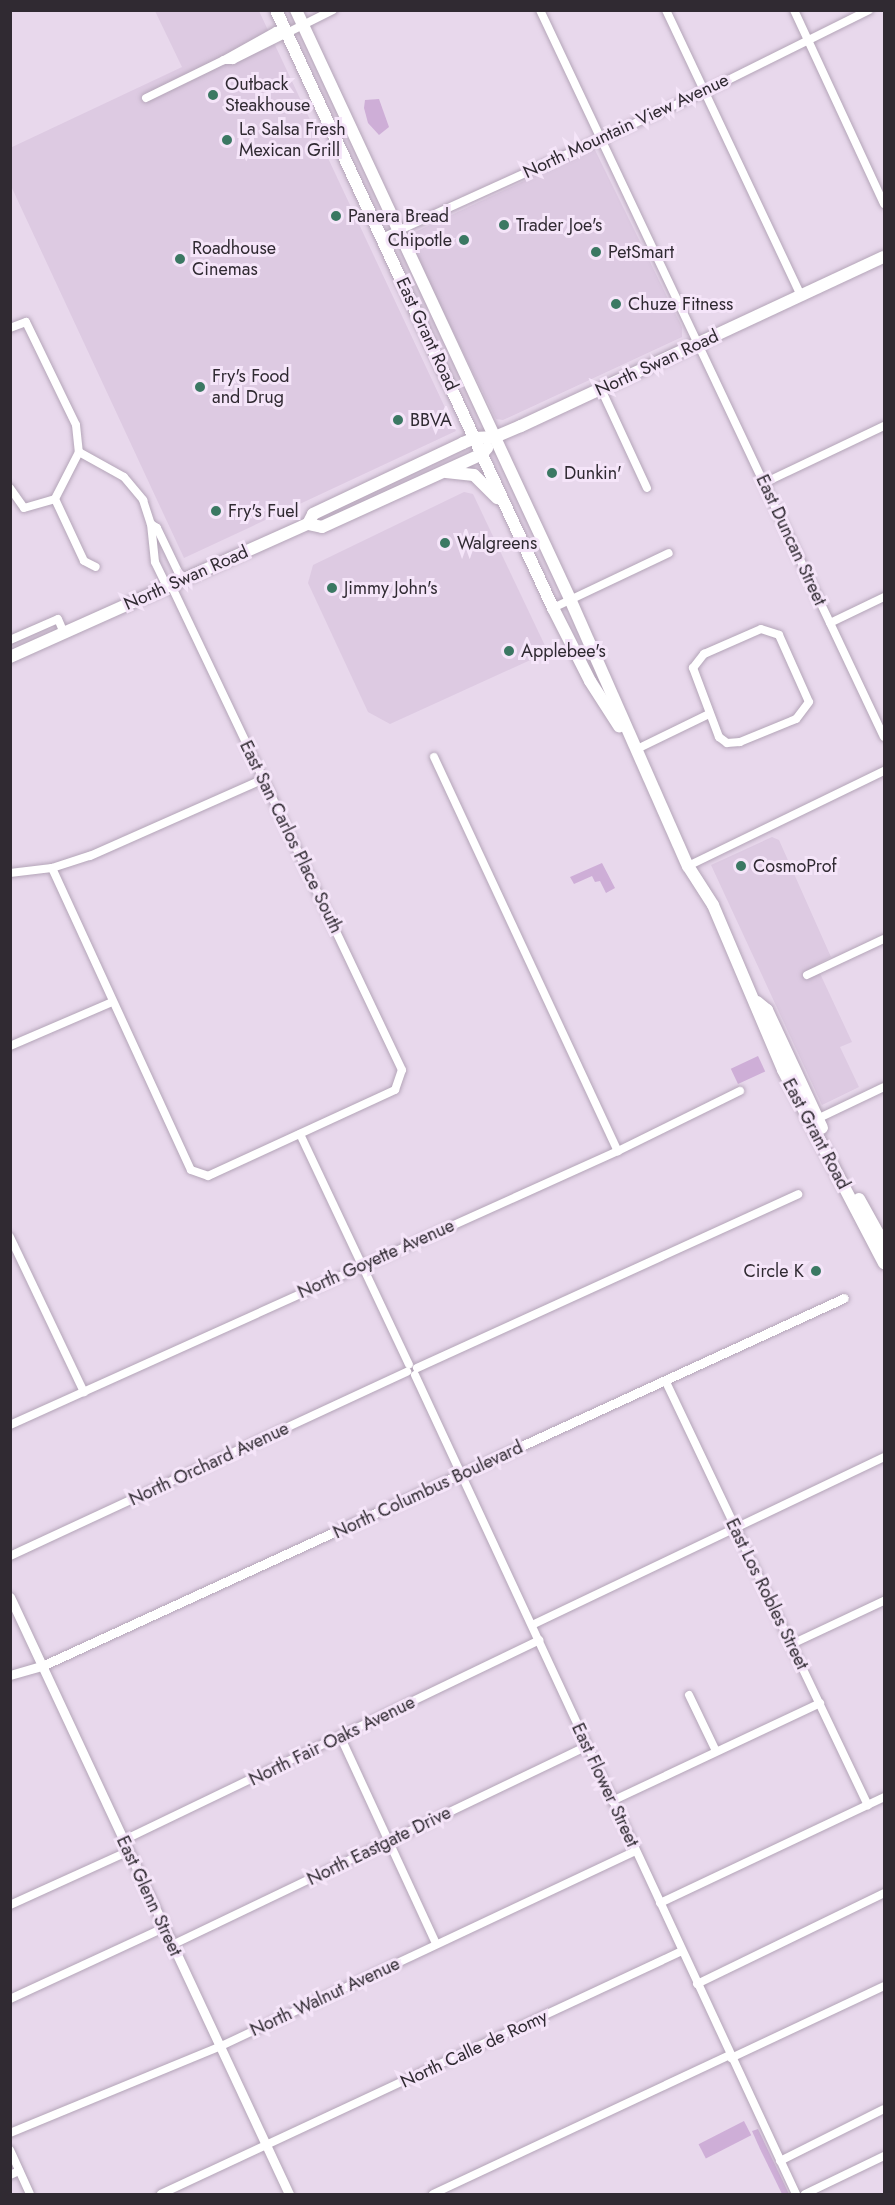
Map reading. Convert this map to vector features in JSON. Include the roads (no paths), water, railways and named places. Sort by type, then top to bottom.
[{"type":"main road","name":"East Grant Road","points":[[276,10],[553,608],[590,681],[635,750]]},
{"type":"main road","name":"East Grant Road","points":[[297,10],[570,599],[688,866],[713,905],[757,1002],[758,1014],[783,1070],[885,1263]]},
{"type":"main road","name":"North Swan Road","points":[[308,524],[313,514],[475,438],[495,438],[885,257]]},
{"type":"main road","name":"North Swan Road","points":[[10,657],[308,524],[322,527],[482,454],[495,438]]},
{"type":"main road","points":[[442,472],[465,472],[480,479],[509,512]]},
{"type":"main road","name":"East Grant Road","points":[[757,1002],[767,1010],[817,1119],[885,1244]]},
{"type":"street","points":[[146,98],[224,60],[276,31],[286,32],[333,10]]},
{"type":"street","name":"East Duncan Street","points":[[540,10],[885,737]]},
{"type":"street","points":[[666,10],[801,296]]},
{"type":"street","points":[[794,10],[885,204]]},
{"type":"street","name":"North Mountain View Avenue","points":[[382,238],[704,92],[869,10]]},
{"type":"street","points":[[10,328],[26,322],[76,425],[79,452],[55,499],[24,508],[10,488]]},
{"type":"street","points":[[602,389],[647,488]]},
{"type":"street","points":[[764,483],[885,426]]},
{"type":"street","points":[[79,452],[134,486],[151,524],[155,562],[173,584]]},
{"type":"street","points":[[55,499],[84,561],[96,567]]},
{"type":"street","points":[[151,524],[157,528],[173,584]]},
{"type":"street","points":[[553,608],[669,553]]},
{"type":"street","name":"East San Carlos Place South","points":[[173,584],[402,1070],[395,1090],[300,1134]]},
{"type":"street","points":[[830,623],[885,597]]},
{"type":"street","points":[[10,640],[58,619],[64,633]]},
{"type":"street","points":[[755,630],[774,631],[808,693],[805,712],[796,719],[732,744],[719,737],[709,714],[694,678],[695,662],[755,630]]},
{"type":"street","points":[[635,750],[709,714]]},
{"type":"street","points":[[434,757],[618,1151]]},
{"type":"street","points":[[688,866],[885,771]]},
{"type":"street","points":[[10,873],[52,868],[90,856],[264,779]]},
{"type":"street","points":[[52,868],[191,1170],[208,1176],[300,1134]]},
{"type":"street","points":[[807,975],[885,939]]},
{"type":"street","points":[[10,1046],[112,1002]]},
{"type":"street","points":[[817,1119],[885,1087]]},
{"type":"street","name":"North Goyette Avenue","points":[[10,1425],[618,1151],[740,1091]]},
{"type":"street","name":"East Flower Street","points":[[300,1134],[539,1640],[586,1747],[796,2194]]},
{"type":"street","name":"North Orchard Avenue","points":[[10,1556],[798,1194]]},
{"type":"street","points":[[10,1237],[84,1392]]},
{"type":"street","name":"North Columbus Boulevard","points":[[10,1675],[42,1666],[666,1382],[844,1298]]},
{"type":"street","name":"East Los Robles Street","points":[[666,1382],[868,1805]]},
{"type":"street","points":[[531,1624],[885,1457]]},
{"type":"street","name":"East Glenn Street","points":[[10,1597],[288,2194]]},
{"type":"street","points":[[792,1644],[885,1601]]},
{"type":"street","name":"North Fair Oaks Avenue","points":[[124,1840],[341,1738],[539,1640]]},
{"type":"street","points":[[689,1695],[716,1751]]},
{"type":"street","points":[[612,1802],[820,1703]]},
{"type":"street","points":[[341,1738],[436,1944]]},
{"type":"street","name":"North Eastgate Drive","points":[[172,1945],[586,1747]]},
{"type":"street","points":[[660,1904],[885,1797]]},
{"type":"street","points":[[10,1905],[129,1851]]},
{"type":"street","name":"North Walnut Avenue","points":[[10,2133],[219,2047],[635,1851]]},
{"type":"street","points":[[698,1984],[885,1893]]},
{"type":"street","points":[[10,1999],[164,1928]]},
{"type":"street","name":"North Calle de Romy","points":[[162,2194],[682,1950]]},
{"type":"street","points":[[433,2194],[885,1986]]},
{"type":"street","points":[[780,2161],[885,2109]]},
{"type":"street","points":[[10,2150],[30,2194]]},
{"type":"street","points":[[805,2194],[885,2156]]},
{"type":"street","points":[[10,2175],[19,2171]]},
{"type":"place","name":"Outback Steakhouse","points":[[213,95]]},
{"type":"place","name":"La Salsa Fresh Mexican Grill","points":[[227,140]]},
{"type":"place","name":"Panera Bread","points":[[336,216]]},
{"type":"place","name":"Trader Joe's","points":[[504,225]]},
{"type":"place","name":"Chipotle","points":[[464,240]]},
{"type":"place","name":"PetSmart","points":[[596,252]]},
{"type":"place","name":"Roadhouse Cinemas","points":[[180,259]]},
{"type":"place","name":"Chuze Fitness","points":[[616,304]]},
{"type":"place","name":"Fry's Food and Drug","points":[[200,387]]},
{"type":"place","name":"BBVA","points":[[398,420]]},
{"type":"place","name":"Dunkin'","points":[[552,473]]},
{"type":"place","name":"Fry's Fuel","points":[[216,511]]},
{"type":"place","name":"Walgreens","points":[[445,543]]},
{"type":"place","name":"Jimmy John's","points":[[332,588]]},
{"type":"place","name":"Applebee's","points":[[509,651]]},
{"type":"place","name":"CosmoProf","points":[[741,866]]},
{"type":"place","name":"Circle K","points":[[816,1271]]}]
